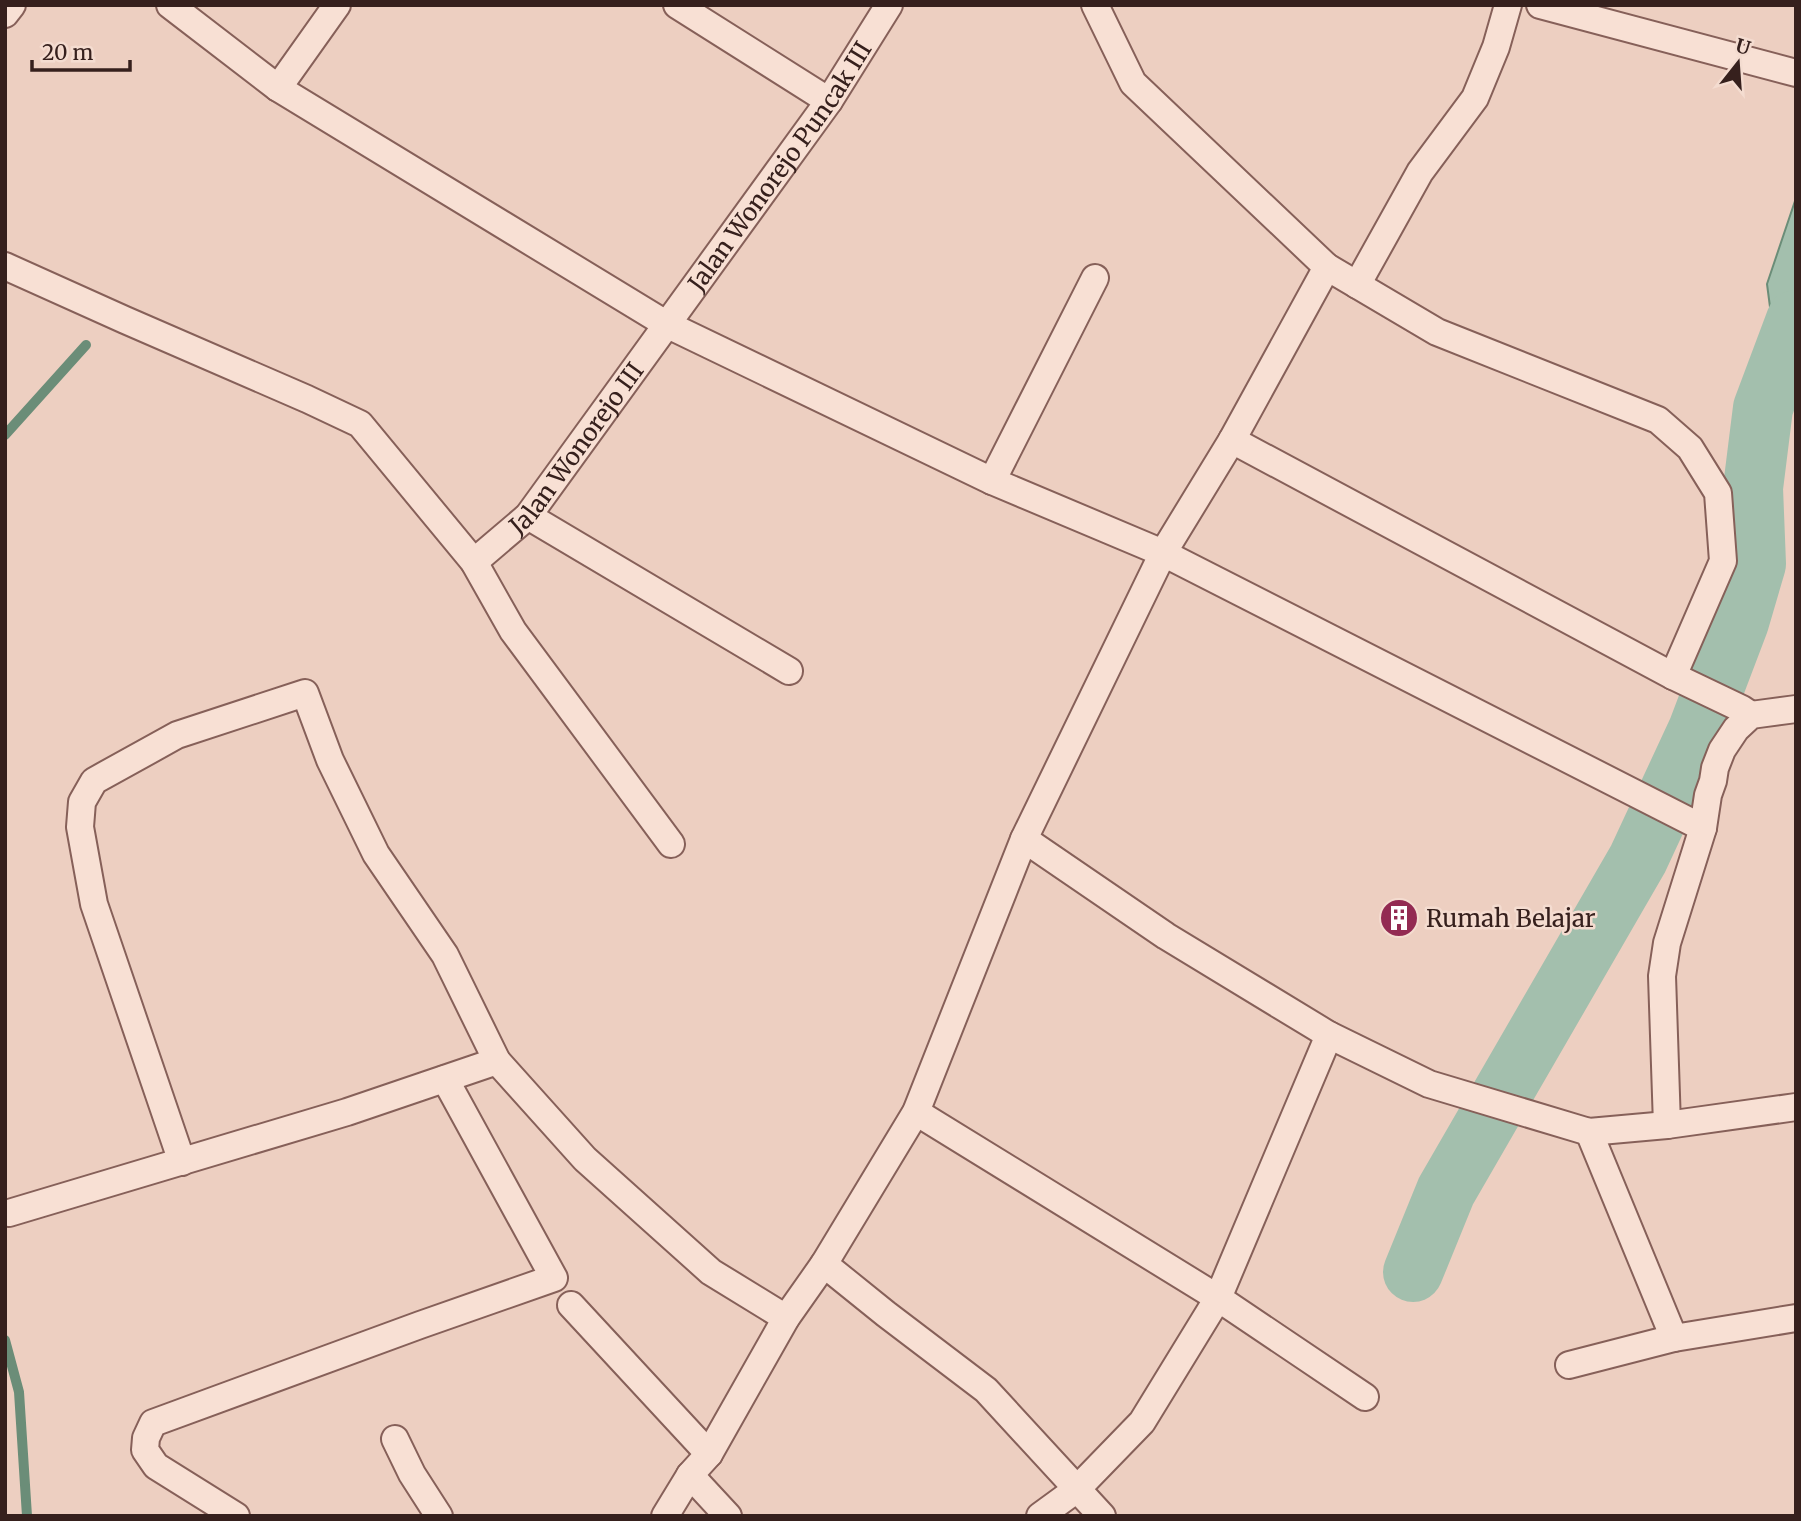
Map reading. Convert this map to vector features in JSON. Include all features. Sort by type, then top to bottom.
[{"type":"street","points":[[5,14],[12,5]]},
{"type":"street","points":[[170,5],[278,88],[666,324],[992,481],[1163,553],[1700,826]]},
{"type":"street","points":[[278,88],[337,5]]},
{"type":"street","points":[[677,5],[829,101]]},
{"type":"street","name":"Jalan Wonorejo Puncak III","points":[[666,324],[829,101],[889,5]]},
{"type":"street","points":[[1096,5],[1133,83],[1327,267],[1437,332],[1658,420],[1690,448],[1718,493],[1723,561],[1678,679]]},
{"type":"street","points":[[1357,285],[1420,172],[1475,98],[1496,47],[1508,5]]},
{"type":"street","points":[[1540,5],[1796,73]]},
{"type":"street","points":[[5,266],[360,424],[474,562],[513,631],[671,844]]},
{"type":"street","points":[[665,1516],[690,1475],[709,1454],[786,1318],[824,1264],[916,1112],[1024,839],[1163,553],[1232,440],[1327,267]]},
{"type":"street","points":[[992,481],[1095,278]]},
{"type":"street","name":"Jalan Wonorejo III","points":[[474,562],[528,516],[666,324]]},
{"type":"street","points":[[1232,440],[1678,679],[1746,712],[1796,709]]},
{"type":"street","points":[[528,516],[789,671]]},
{"type":"street","points":[[182,1161],[94,904],[80,827],[82,802],[94,781],[177,735],[305,693],[330,760],[376,854],[445,955],[497,1061],[585,1159],[711,1272],[786,1318]]},
{"type":"street","points":[[1667,1125],[1662,976],[1667,943],[1713,781],[1714,768],[1746,712]]},
{"type":"street","points":[[1024,839],[1166,936],[1329,1035],[1429,1084],[1589,1132],[1667,1125],[1796,1107]]},
{"type":"street","points":[[1040,1516],[1077,1489],[1142,1422],[1218,1298],[1329,1035]]},
{"type":"street","points":[[9,1213],[347,1112],[497,1061]]},
{"type":"street","points":[[236,1516],[156,1466],[145,1450],[146,1438],[153,1423],[555,1278],[445,1079]]},
{"type":"street","points":[[916,1112],[1218,1298],[1365,1397]]},
{"type":"street","points":[[1589,1132],[1674,1338]]},
{"type":"street","points":[[824,1264],[986,1390],[1102,1516]]},
{"type":"street","points":[[571,1305],[709,1454]]},
{"type":"street","points":[[1569,1365],[1674,1338],[1796,1318]]},
{"type":"street","points":[[394,1439],[412,1474],[439,1516]]},
{"type":"street","points":[[690,1475],[728,1516]]},
{"type":"shaded area","points":[[1796,198],[1796,350],[1778,368],[1767,284]]},
{"type":"waterway","points":[[1413,1272],[1446,1191],[1638,859],[1698,730],[1739,622],[1756,564],[1753,488],[1763,408],[1796,320]]},
{"type":"waterway","points":[[5,435],[86,345]]},
{"type":"waterway","points":[[5,1340],[19,1392],[27,1516]]},
{"type":"place","name":"Rumah Belajar","points":[[1399,918]]}]
